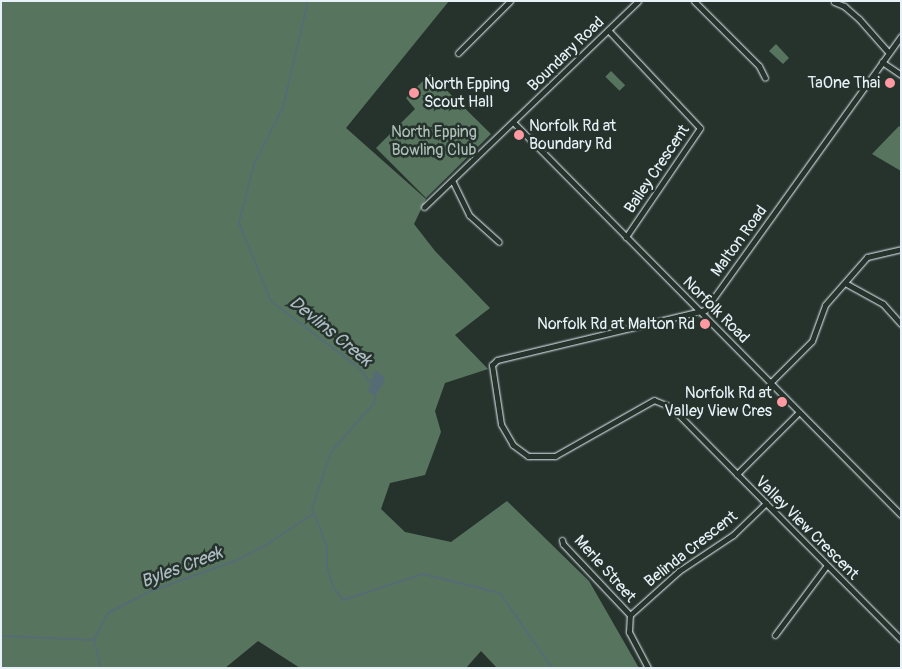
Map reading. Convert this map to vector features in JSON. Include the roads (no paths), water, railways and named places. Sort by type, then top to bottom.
[{"type":"street","points":[[458,53],[510,1]]},
{"type":"street","name":"Boundary Road","points":[[424,207],[453,182],[638,1]]},
{"type":"street","points":[[694,1],[759,66],[765,78]]},
{"type":"street","points":[[834,2],[844,6],[859,19],[869,34],[889,53]]},
{"type":"street","name":"Bailey Crescent","points":[[608,30],[700,128],[626,237]]},
{"type":"street","name":"Malton Road","points":[[737,474],[672,408],[654,400],[555,456],[528,456],[513,445],[501,424],[492,365],[497,360],[698,310],[705,310],[901,36]]},
{"type":"street","points":[[882,62],[901,75]]},
{"type":"street","name":"Norfolk Road","points":[[514,122],[901,515]]},
{"type":"street","points":[[453,182],[468,215],[499,242]]},
{"type":"street","points":[[770,382],[812,341],[825,305],[868,257],[901,250]]},
{"type":"street","points":[[845,283],[883,304],[901,324]]},
{"type":"street","name":"Valley View Crescent","points":[[800,412],[737,474],[901,640]]},
{"type":"street","name":"Belinda Crescent","points":[[630,615],[678,571],[733,535],[766,503]]},
{"type":"street","name":"Merle Street","points":[[562,540],[563,544],[630,615]]},
{"type":"street","points":[[775,635],[827,565]]},
{"type":"street","points":[[630,615],[629,632],[648,668]]},
{"type":"water","points":[[375,370],[385,377],[383,385],[374,396],[368,391]]},
{"type":"waterway","name":"Devlins Creek","points":[[308,1],[283,107],[254,164],[239,223],[271,301],[359,368],[371,383]]},
{"type":"waterway","name":"Devlins Creek","points":[[376,391],[374,403],[331,452],[312,509],[327,546],[327,567],[333,587],[343,600],[423,574],[500,593],[552,668]]},
{"type":"waterway","name":"Byles Creek","points":[[101,668],[94,640],[108,613],[151,591],[235,561],[263,547],[314,513]]},
{"type":"waterway","points":[[1,636],[94,640]]},
{"type":"place","name":"TaOne Thai","points":[[890,83]]},
{"type":"place","name":"North Epping Scout Hall","points":[[414,93]]},
{"type":"place","name":"Norfolk Rd at Boundary Rd","points":[[519,135]]},
{"type":"place","name":"Norfolk Rd at Malton Rd","points":[[705,324]]},
{"type":"place","name":"Norfolk Rd at Valley View Cres","points":[[782,402]]},
{"type":"park label","name":"North Epping Bowling Club","points":[[434,141]]}]
